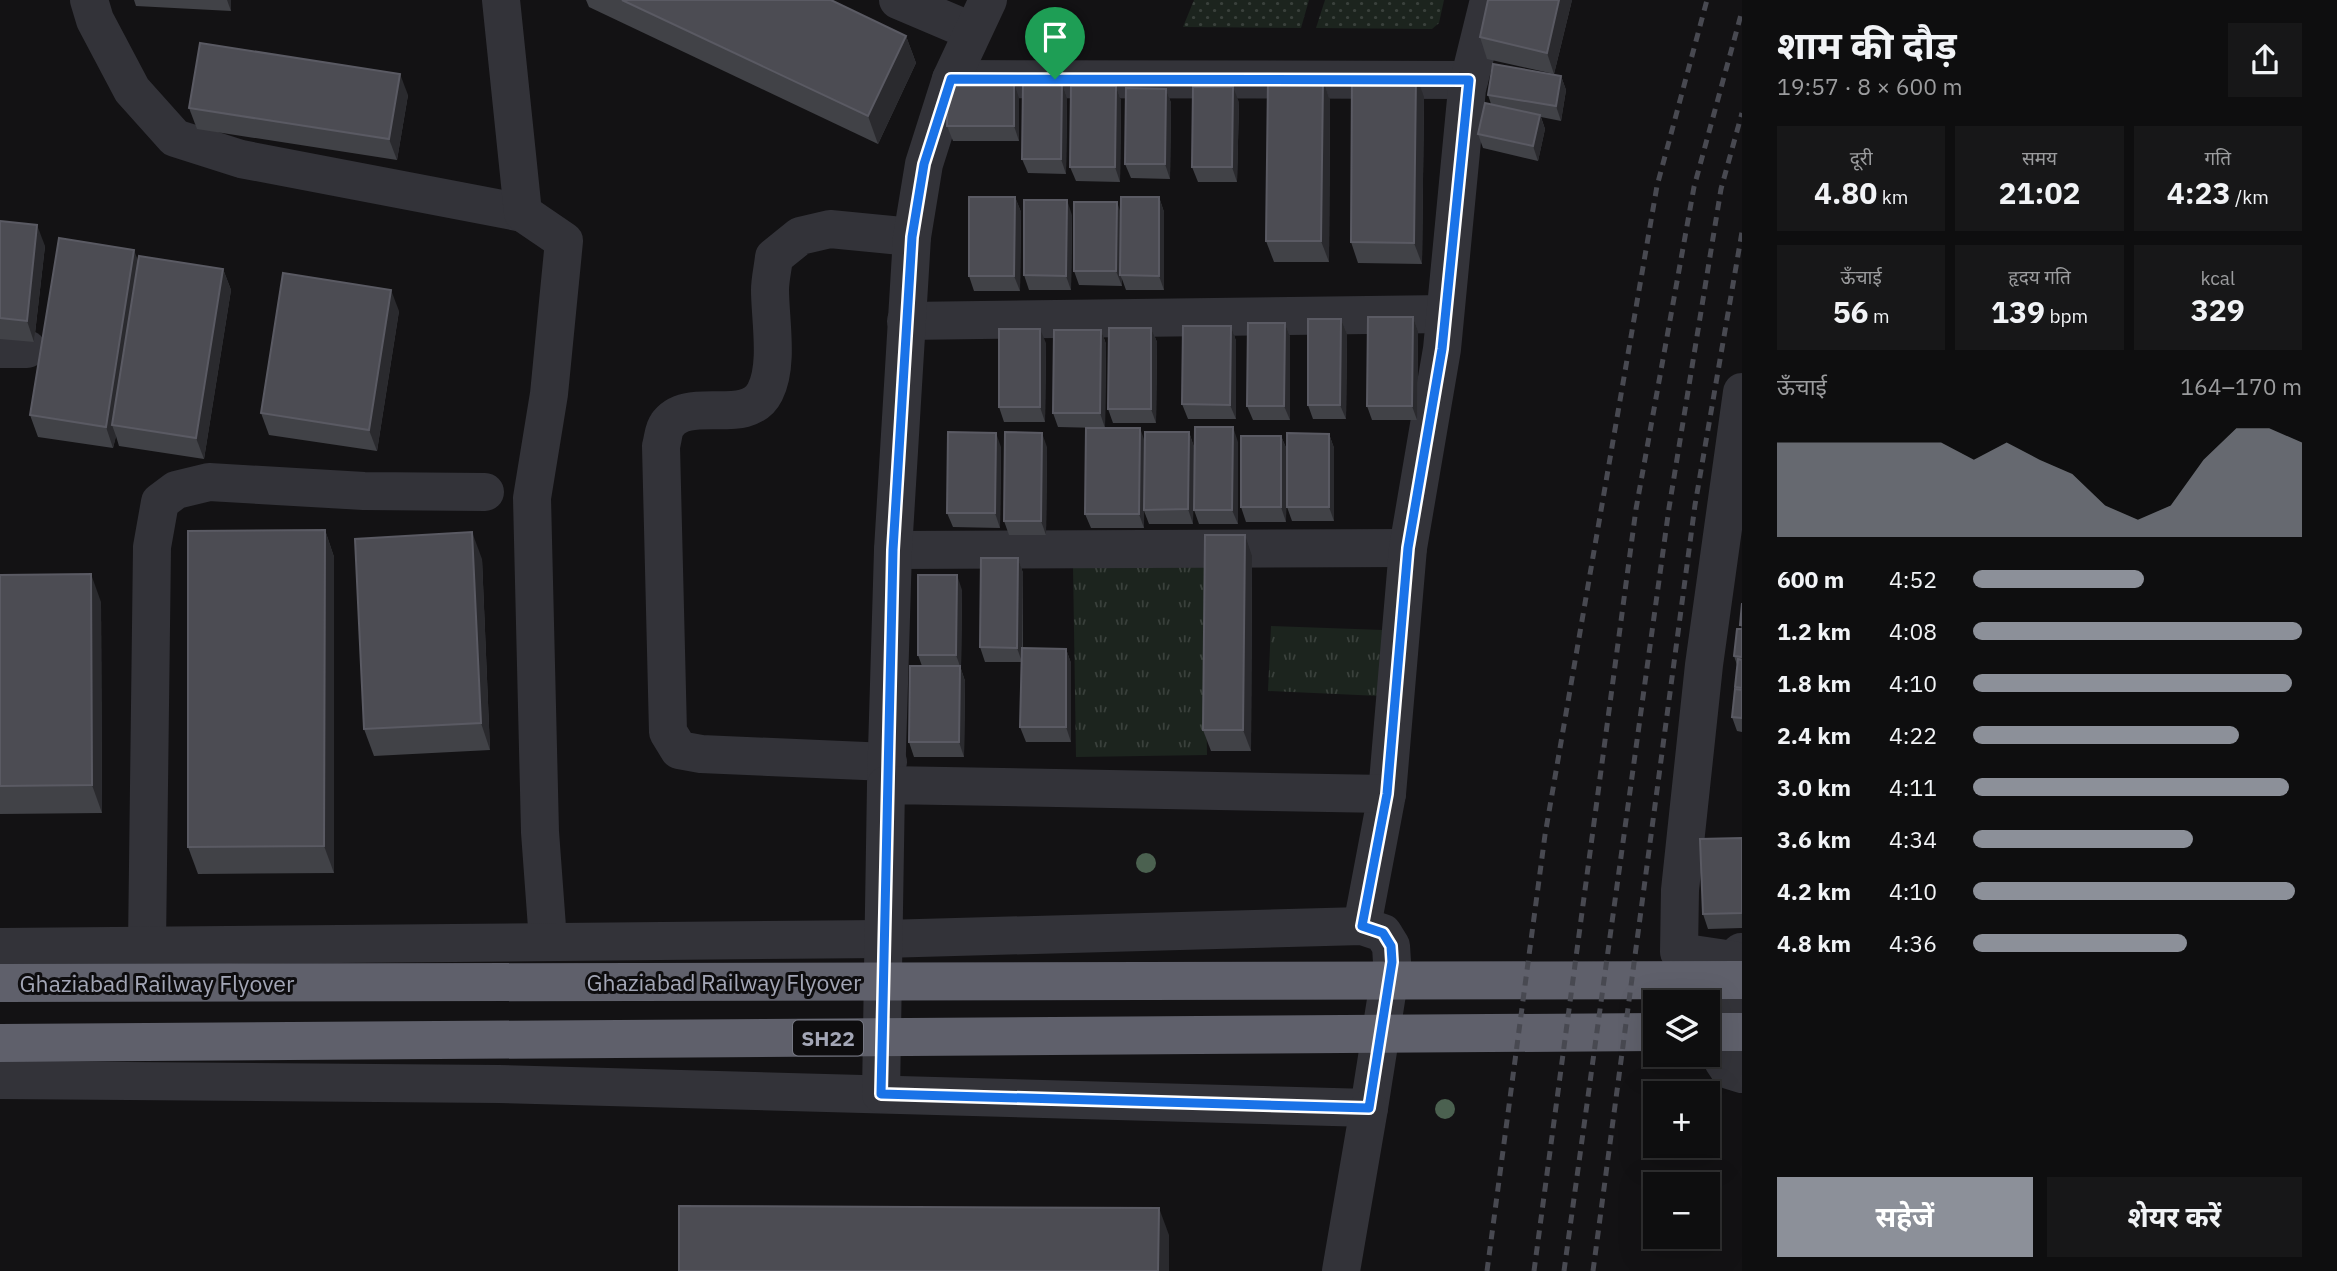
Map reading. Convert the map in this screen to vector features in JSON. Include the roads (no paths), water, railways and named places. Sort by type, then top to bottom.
[{"type":"highway","name":"Ghaziabad Railway Flyover","points":[[0,984],[1739,964]]},
{"type":"highway","name":"SH22","points":[[0,1043],[1643,1032]]},
{"type":"highway","points":[[1720,1032],[1742,1032]]},
{"type":"street","points":[[89,0],[95,20],[132,90],[175,138],[241,159],[523,214],[564,241],[549,394],[532,498],[540,832],[548,941]]},
{"type":"street","points":[[501,0],[523,214]]},
{"type":"street","points":[[881,1094],[893,550],[912,237],[924,164],[951,79],[980,15],[898,0]]},
{"type":"street","points":[[1362,926],[1387,794],[1408,548],[1446,314],[1469,80],[1489,0]]},
{"type":"street","points":[[951,79],[1469,80]]},
{"type":"street","points":[[912,237],[830,229],[800,236],[774,257],[770,286],[773,353],[765,392],[754,403],[734,410],[698,411],[677,417],[666,425],[661,446],[668,732],[679,750],[887,774],[1387,794]]},
{"type":"street","points":[[906,321],[1446,314]]},
{"type":"street","points":[[1742,392],[1704,665],[1679,915],[1679,952],[1739,964],[1723,1061],[1729,1070],[1742,1074]]},
{"type":"street","points":[[147,945],[152,547],[160,502],[176,490],[209,482],[364,491],[485,492]]},
{"type":"street","points":[[893,550],[1408,548]]},
{"type":"street","points":[[0,947],[883,939],[1362,926],[1383,933],[1391,946],[1392,962],[1341,1271]]},
{"type":"street","points":[[0,1080],[499,1084],[1369,1108]]},
{"type":"railway","points":[[1487,1271],[1545,835],[1657,186],[1707,0]]},
{"type":"railway","points":[[1534,1271],[1636,509],[1694,187],[1742,11]]},
{"type":"railway","points":[[1564,1271],[1669,508],[1721,189],[1742,113]]},
{"type":"railway","points":[[1593,1271],[1695,505],[1742,232]]}]
